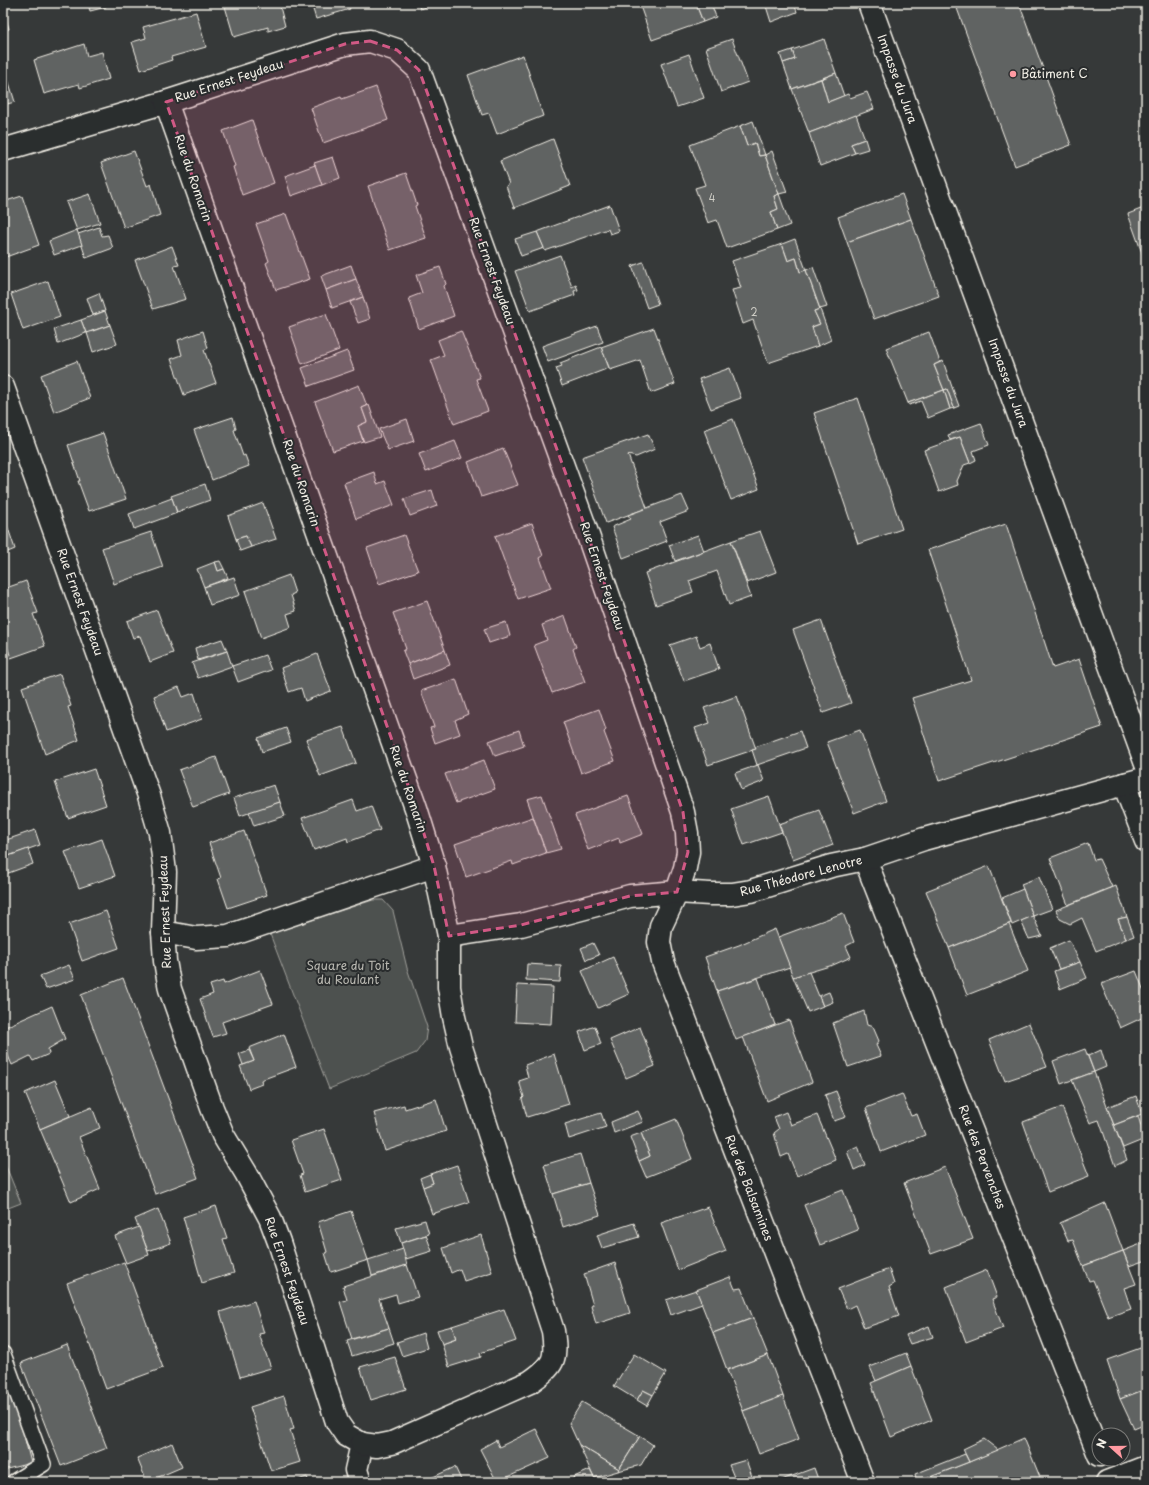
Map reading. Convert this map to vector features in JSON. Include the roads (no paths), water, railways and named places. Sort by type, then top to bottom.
[{"type":"street","name":"Impasse du Jura","points":[[869,3],[1146,764]]},
{"type":"street","name":"Rue Ernest Feydeau","points":[[3,150],[166,102],[345,44],[370,41],[397,50],[419,70],[580,514],[683,812],[687,833],[688,852],[685,868],[677,892]]},
{"type":"street","name":"Rue du Romarin","points":[[166,102],[416,808],[434,866],[449,936]]},
{"type":"street","name":"Rue Ernest Feydeau","points":[[3,387],[156,818],[160,833],[165,872],[163,932],[165,961],[170,989],[223,1135],[270,1218],[337,1422],[346,1434],[362,1444]]},
{"type":"street","name":"Rue Théodore Lenotre","points":[[449,936],[521,925],[630,896],[677,892],[732,894],[751,890],[831,866],[865,859],[924,839],[1146,778]]},
{"type":"street","points":[[1124,784],[1146,841]]},
{"type":"street","name":"Rue des Pervenches","points":[[865,859],[1091,1435]]},
{"type":"street","points":[[163,932],[196,938],[228,936],[434,866]]},
{"type":"street","name":"Rue des Balsamines","points":[[677,892],[661,926],[659,942],[662,962],[863,1482]]},
{"type":"street","points":[[360,1482],[356,1470],[362,1444],[377,1446],[392,1443],[530,1382],[546,1370],[554,1360],[555,1348],[553,1332],[461,1047],[449,986],[449,936]]},
{"type":"street","points":[[1103,1467],[1108,1482],[1146,1467]]},
{"type":"lane","points":[[3,1354],[44,1464],[14,1482]]},
{"type":"place","name":"Bâtiment C","points":[[1013,74]]},
{"type":"park label","name":"Square du Toit du Roulant","points":[[348,973]]}]
